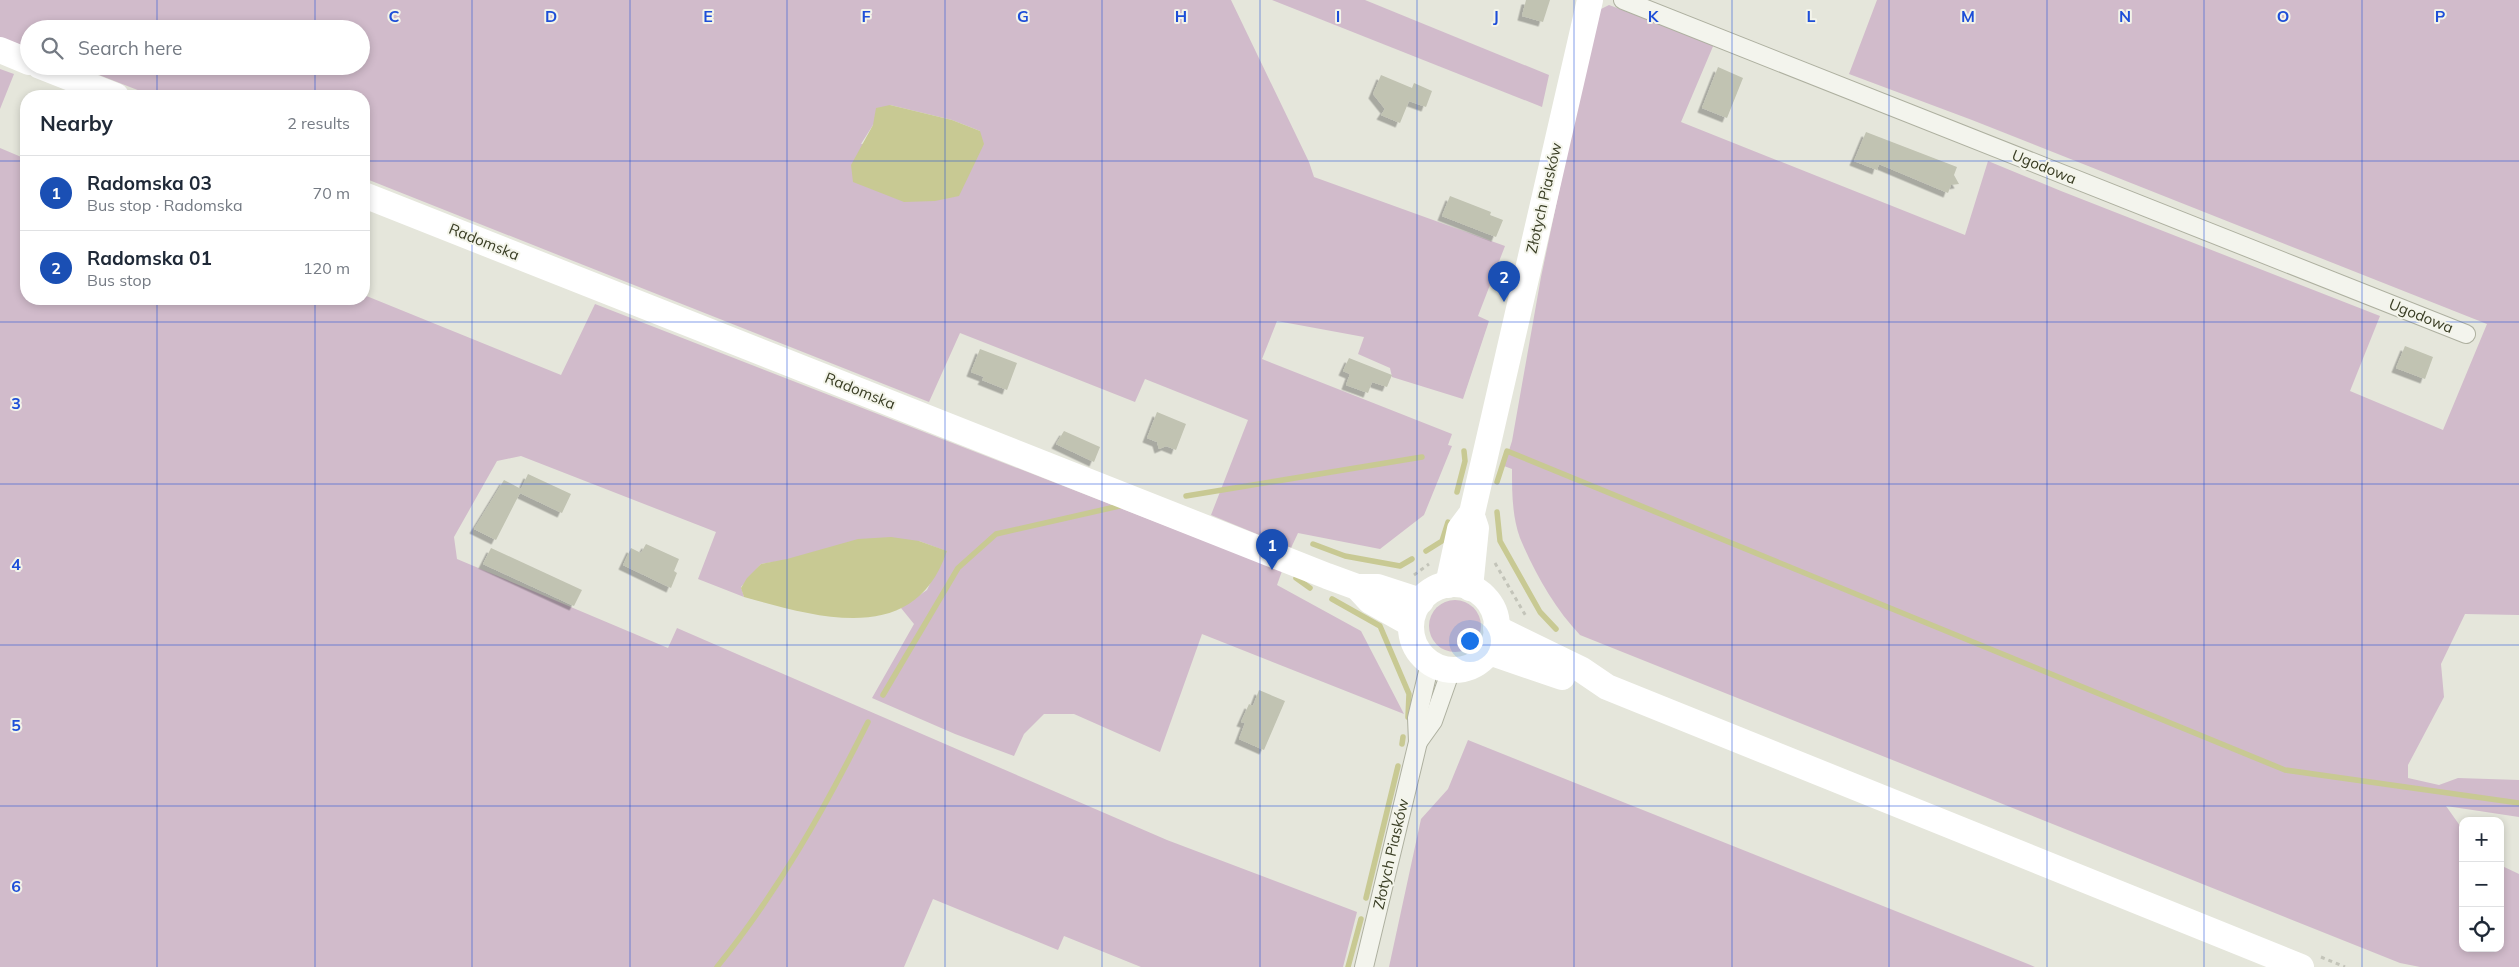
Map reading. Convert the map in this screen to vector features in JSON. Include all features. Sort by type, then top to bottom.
[{"type":"street","name":"Złotych Piasków","points":[[1459,586],[1460,529],[1472,513],[1590,0]]},
{"type":"street","name":"Ugodowa","points":[[1623,0],[2466,334]]},
{"type":"street","points":[[0,50],[20,58]]},
{"type":"street","points":[[63,75],[101,90]]},
{"type":"street","name":"Radomska","points":[[370,196],[1357,587],[1370,601],[1416,612]]},
{"type":"street","points":[[1459,586],[1487,601],[1493,610],[1496,628],[1494,643],[1489,652],[1472,666],[1441,666],[1415,646],[1416,612],[1437,588],[1459,586]]},
{"type":"street","points":[[1496,628],[1582,670],[1607,687],[2301,967]]},
{"type":"street","points":[[1489,652],[1578,683],[1607,687]]},
{"type":"street","name":"Złotych Piasków","points":[[1364,967],[1418,742],[1433,720],[1441,666]]},
{"type":"path","points":[[1411,576],[1432,562]]},
{"type":"shaded area","points":[[0,0],[1231,0],[1309,162],[1314,177],[1505,246],[1478,316],[1489,321],[1463,399],[1392,377],[1390,368],[1358,354],[1364,337],[1277,321],[1262,359],[1452,434],[1448,445],[1452,446],[1424,515],[1380,549],[1298,533],[1291,548],[1211,515],[1248,420],[1145,379],[1135,402],[960,333],[929,402],[370,180],[370,90],[138,90],[99,75],[370,75],[370,20],[20,20],[20,45],[0,37]],"holes":[[[890,105],[952,120],[980,131],[861,144],[873,125]]]},
{"type":"shaded area","points":[[1272,0],[1365,0],[1549,75],[1542,107]]},
{"type":"shaded area","points":[[1877,0],[2519,0],[2519,615],[2465,614],[2441,664],[2444,697],[2408,765],[2408,778],[2439,785],[2458,778],[2519,780],[2519,817],[2446,806],[2459,824],[2459,952],[2504,952],[2504,867],[2519,874],[2519,967],[2420,967],[2400,963],[1580,635],[1562,614],[1539,577],[1520,538],[1514,513],[1512,469],[1504,466],[1512,441],[1541,277],[1597,11],[1609,5],[1714,44],[1681,122],[1965,235],[1988,161],[2380,316],[2350,391],[2443,430],[2487,324],[1972,120],[1849,74]]},
{"type":"shaded area","points":[[0,69],[14,74],[0,109]]},
{"type":"shaded area","points":[[890,105],[952,120],[980,131],[984,144],[959,196],[935,201],[904,202],[853,182],[851,165],[873,125],[876,108]]},
{"type":"shaded area","points":[[0,148],[20,156],[20,305],[370,305],[370,297],[561,375],[595,304],[1282,571],[1277,585],[1361,631],[1404,714],[1202,634],[1160,752],[1074,714],[1044,714],[1024,734],[1014,756],[955,734],[872,698],[914,624],[901,608],[927,590],[946,551],[919,541],[761,564],[741,587],[744,597],[698,579],[716,532],[521,456],[497,461],[454,537],[457,559],[668,648],[677,628],[1167,840],[1357,912],[1343,967],[1141,967],[1064,936],[1058,950],[933,899],[904,967],[0,967]]},
{"type":"shaded area","points":[[891,537],[919,541],[947,551],[932,582],[912,602],[888,613],[861,618],[832,617],[802,612],[744,597],[741,588],[747,578],[761,564],[787,559],[858,539]]},
{"type":"shaded area","points":[[1455,600],[1469,604],[1477,612],[1481,626],[1477,640],[1469,648],[1455,652],[1441,648],[1433,640],[1429,626],[1433,612],[1441,604]]},
{"type":"shaded area","points":[[1468,740],[2035,967],[1389,967],[1421,819],[1448,789]]},
{"type":"building","points":[[1526,0],[1550,0],[1543,22],[1522,16]]},
{"type":"building","points":[[1718,67],[1743,78],[1727,118],[1702,108]]},
{"type":"building","points":[[1381,75],[1412,88],[1414,83],[1432,91],[1426,107],[1409,101],[1400,123],[1381,115],[1385,109],[1373,94]]},
{"type":"building","points":[[1866,132],[1957,167],[1954,175],[1959,184],[1951,185],[1948,193],[1879,164],[1877,170],[1854,161]]},
{"type":"building","points":[[1450,196],[1491,212],[1490,215],[1503,220],[1496,237],[1442,216]]},
{"type":"building","points":[[2405,346],[2433,357],[2425,379],[2396,368]]},
{"type":"building","points":[[980,349],[1017,363],[1007,390],[982,380],[984,377],[971,372]]},
{"type":"building","points":[[1349,358],[1392,375],[1387,387],[1372,382],[1368,393],[1346,385],[1350,374],[1343,371]]},
{"type":"building","points":[[1157,412],[1186,424],[1176,450],[1166,446],[1159,449],[1157,442],[1147,438]]},
{"type":"building","points":[[1064,431],[1100,447],[1094,462],[1056,444]]},
{"type":"building","points":[[528,474],[571,494],[562,513],[520,493],[496,540],[474,529],[504,480],[521,489]]},
{"type":"building","points":[[646,544],[679,559],[674,571],[677,573],[671,588],[623,565],[631,548],[641,553]]},
{"type":"building","points":[[491,548],[582,590],[574,606],[483,564]]},
{"type":"building","points":[[1259,690],[1285,701],[1264,750],[1239,739],[1245,723],[1241,722],[1249,704],[1253,706]]},
{"type":"waterway","points":[[1457,492],[1465,461],[1464,451]]},
{"type":"waterway","points":[[1497,482],[1507,451],[2285,770],[2519,803]]},
{"type":"waterway","points":[[1186,496],[1422,457]]},
{"type":"waterway","points":[[883,695],[958,568],[996,534],[1124,505]]},
{"type":"waterway","points":[[1497,512],[1500,541],[1540,612],[1556,629]]},
{"type":"waterway","points":[[1426,551],[1442,541],[1448,522]]},
{"type":"waterway","points":[[1313,544],[1345,556],[1400,566],[1412,559]]},
{"type":"waterway","points":[[1296,578],[1310,588]]},
{"type":"waterway","points":[[1332,599],[1380,626],[1409,694],[1408,717]]},
{"type":"waterway","points":[[717,967],[760,909],[799,849],[835,786],[868,722]]},
{"type":"waterway","points":[[1402,744],[1403,737]]},
{"type":"waterway","points":[[1366,898],[1398,766]]},
{"type":"waterway","points":[[1348,967],[1361,919]]},
{"type":"place","name":"Radomska 01","points":[[1504,302]]},
{"type":"place","name":"Radomska 03","points":[[1272,570]]}]
